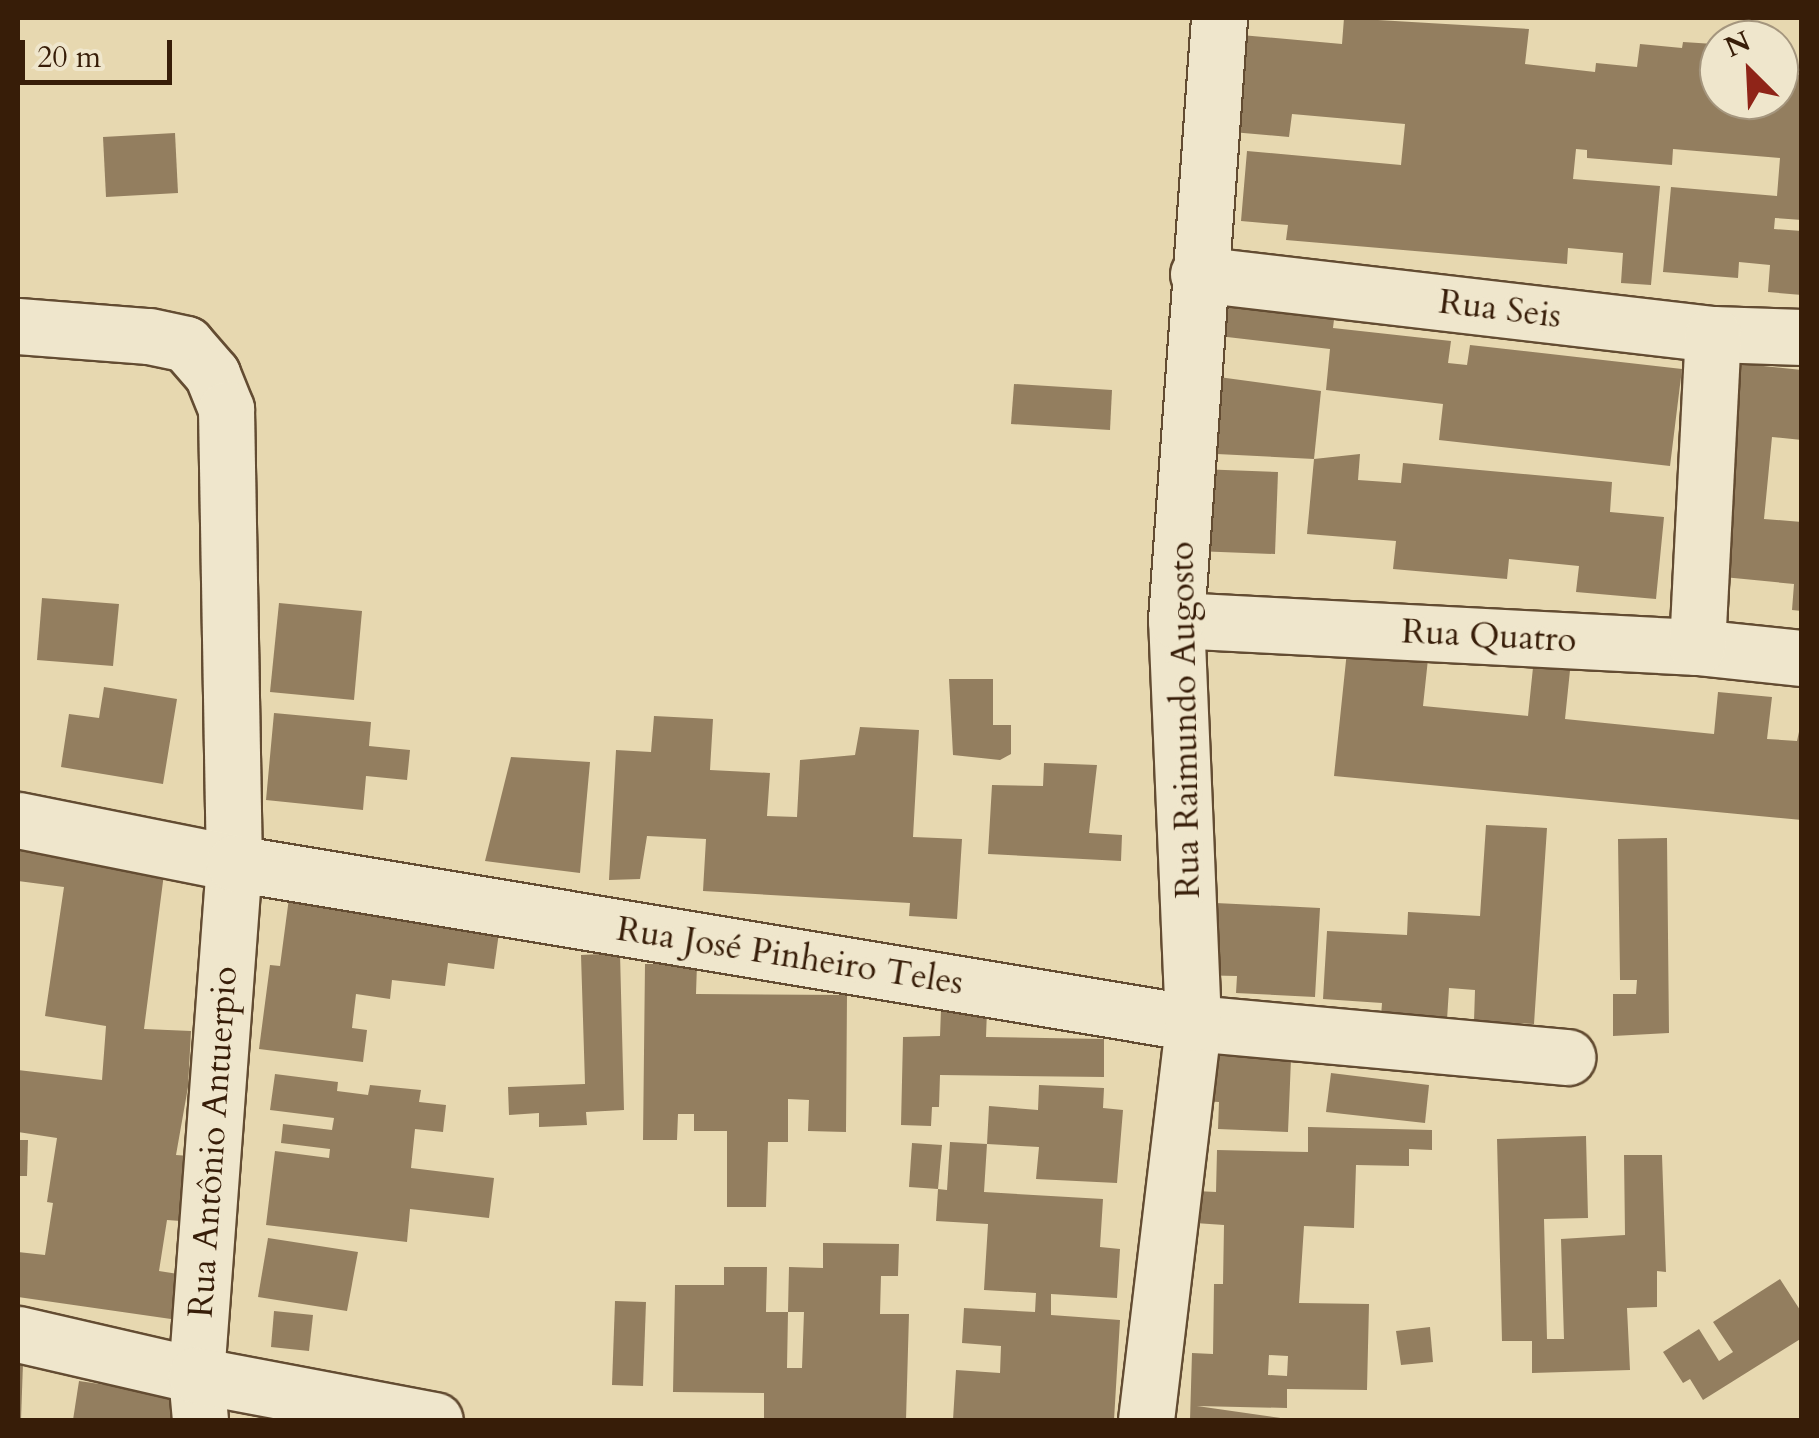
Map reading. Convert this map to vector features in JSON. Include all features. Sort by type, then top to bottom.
[{"type":"street","name":"Rua Raimundo Augosto","points":[[1146,1420],[1193,1023],[1176,620],[1219,18]]},
{"type":"street","name":"Rua Seis","points":[[1198,274],[1713,334],[1802,337]]},
{"type":"street","name":"Rua Antônio Antuerpio","points":[[18,326],[150,336],[186,344],[212,374],[226,408],[234,862],[198,1398]]},
{"type":"street","points":[[1697,647],[1713,334]]},
{"type":"street","name":"Rua Quatro","points":[[1176,620],[1697,647],[1802,658]]},
{"type":"street","name":"Rua José Pinheiro Teles","points":[[18,820],[234,862],[1193,1023],[1567,1057]]},
{"type":"street","points":[[18,1334],[198,1398],[435,1420]]},
{"type":"building","points":[[1344,18],[1529,29],[1525,64],[1595,72],[1596,63],[1637,67],[1640,44],[1682,48],[1683,42],[1699,43],[1699,120],[1799,120],[1799,75],[1802,75],[1802,220],[1775,218],[1774,229],[1802,231],[1802,295],[1768,292],[1770,265],[1739,262],[1738,278],[1663,272],[1671,187],[1777,196],[1780,158],[1673,149],[1672,165],[1587,158],[1587,150],[1576,149],[1573,179],[1660,186],[1651,285],[1621,283],[1623,253],[1568,248],[1567,264],[1286,240],[1288,225],[1241,221],[1247,151],[1401,165],[1405,124],[1292,114],[1289,137],[1232,132],[1241,35],[1342,44]]},
{"type":"building","points":[[175,133],[178,193],[106,197],[103,137]]},
{"type":"building","points":[[1216,289],[1336,303],[1333,328],[1451,341],[1448,363],[1467,365],[1470,345],[1682,369],[1670,466],[1439,440],[1443,404],[1326,390],[1330,349],[1210,335]]},
{"type":"building","points":[[1735,363],[1802,370],[1802,440],[1772,437],[1764,519],[1802,522],[1802,611],[1792,610],[1794,584],[1713,576]]},
{"type":"building","points":[[1204,375],[1321,391],[1314,459],[1197,453]]},
{"type":"building","points":[[1014,384],[1112,390],[1110,430],[1011,424]]},
{"type":"building","points":[[1360,454],[1358,480],[1401,483],[1403,463],[1612,482],[1610,512],[1664,517],[1656,599],[1576,592],[1579,566],[1509,559],[1507,579],[1393,569],[1396,541],[1307,534],[1314,459]]},
{"type":"building","points":[[1198,469],[1278,472],[1275,554],[1195,551]]},
{"type":"building","points":[[42,598],[119,604],[113,666],[37,660]]},
{"type":"building","points":[[279,603],[362,611],[354,700],[270,692]]},
{"type":"building","points":[[1535,648],[1572,651],[1565,719],[1714,734],[1718,692],[1772,697],[1767,739],[1797,741],[1802,718],[1802,820],[1334,776],[1347,651],[1428,659],[1423,706],[1528,716]]},
{"type":"building","points":[[949,679],[993,679],[993,725],[1011,725],[1011,754],[1000,760],[953,755]]},
{"type":"building","points":[[104,687],[177,699],[163,784],[61,767],[69,714],[99,718]]},
{"type":"building","points":[[274,713],[371,722],[369,746],[410,750],[407,780],[366,776],[363,810],[266,800]]},
{"type":"building","points":[[654,716],[713,719],[710,770],[770,773],[767,816],[797,817],[800,760],[855,755],[860,727],[919,730],[913,837],[962,839],[957,919],[909,916],[910,903],[703,891],[706,839],[647,836],[640,879],[609,880],[616,750],[651,752]]},
{"type":"building","points":[[511,757],[590,762],[580,873],[485,861]]},
{"type":"building","points":[[1044,763],[1097,765],[1089,833],[1122,835],[1121,861],[988,854],[992,785],[1043,786]]},
{"type":"building","points":[[1486,825],[1547,828],[1534,1024],[1474,1021],[1475,990],[1449,988],[1447,1020],[1381,1016],[1382,1003],[1323,999],[1327,931],[1407,935],[1408,912],[1480,916]]},
{"type":"building","points":[[1667,838],[1669,1033],[1613,1036],[1613,994],[1636,994],[1637,980],[1620,980],[1618,839]]},
{"type":"building","points":[[18,844],[165,866],[144,1029],[191,1031],[188,1087],[176,1155],[190,1156],[181,1221],[167,1220],[159,1271],[178,1274],[171,1319],[18,1297],[18,1252],[45,1255],[53,1203],[47,1202],[57,1138],[18,1132],[18,1070],[102,1080],[106,1026],[45,1016],[64,887],[18,881]]},
{"type":"building","points":[[289,898],[500,925],[494,969],[448,963],[445,986],[392,980],[390,999],[356,994],[352,1028],[367,1030],[363,1062],[259,1049],[270,965],[280,966]]},
{"type":"building","points":[[1195,902],[1320,908],[1315,997],[1236,993],[1237,976],[1191,975]]},
{"type":"building","points":[[620,953],[624,1110],[586,1112],[587,1125],[539,1127],[539,1113],[509,1115],[508,1087],[585,1084],[581,955]]},
{"type":"building","points":[[645,964],[697,964],[696,994],[847,995],[846,1132],[808,1131],[809,1100],[788,1099],[788,1142],[768,1142],[766,1207],[727,1207],[727,1131],[694,1131],[694,1114],[678,1114],[677,1140],[643,1140]]},
{"type":"building","points":[[941,1010],[987,1010],[986,1037],[1104,1039],[1104,1077],[940,1075],[939,1107],[932,1107],[931,1126],[901,1125],[903,1037],[940,1036]]},
{"type":"building","points":[[1202,1055],[1291,1059],[1288,1132],[1218,1129],[1219,1102],[1200,1101]]},
{"type":"building","points":[[1331,1073],[1429,1085],[1425,1123],[1326,1112]]},
{"type":"building","points":[[275,1074],[338,1082],[337,1091],[368,1095],[370,1085],[421,1090],[419,1102],[446,1105],[443,1132],[415,1129],[411,1168],[494,1178],[489,1218],[410,1209],[407,1242],[266,1225],[275,1151],[329,1158],[330,1149],[281,1143],[283,1124],[332,1130],[334,1118],[270,1110]]},
{"type":"building","points":[[1039,1085],[1104,1088],[1103,1108],[1123,1110],[1117,1183],[1036,1179],[1039,1147],[987,1144],[989,1106],[1038,1110]]},
{"type":"building","points":[[1308,1127],[1432,1130],[1432,1150],[1409,1149],[1409,1166],[1356,1165],[1354,1228],[1304,1226],[1299,1303],[1369,1304],[1367,1390],[1287,1389],[1287,1408],[1197,1406],[1295,1420],[1190,1420],[1192,1353],[1213,1354],[1214,1284],[1223,1284],[1224,1225],[1195,1223],[1196,1191],[1216,1192],[1217,1150],[1308,1152]],"holes":[[[1269,1355],[1288,1356],[1287,1376],[1268,1375]]]},
{"type":"building","points":[[1586,1136],[1588,1218],[1544,1219],[1547,1339],[1564,1339],[1561,1239],[1625,1235],[1624,1155],[1662,1155],[1666,1272],[1657,1271],[1657,1307],[1627,1308],[1630,1370],[1532,1373],[1532,1341],[1502,1341],[1497,1139]]},
{"type":"building","points":[[18,1140],[28,1140],[27,1176],[18,1176]]},
{"type":"building","points":[[950,1142],[987,1144],[984,1192],[1103,1199],[1100,1247],[1120,1249],[1117,1298],[1051,1294],[1051,1315],[1120,1320],[1114,1420],[953,1420],[956,1370],[1000,1373],[1001,1346],[962,1343],[964,1308],[1035,1312],[1036,1293],[984,1290],[988,1224],[936,1221],[938,1189],[947,1190]]},
{"type":"building","points":[[912,1143],[942,1145],[938,1189],[909,1187]]},
{"type":"building","points":[[268,1238],[358,1252],[347,1311],[258,1297]]},
{"type":"building","points":[[823,1243],[899,1244],[898,1276],[881,1276],[880,1314],[909,1314],[906,1420],[764,1420],[764,1393],[673,1392],[675,1285],[724,1285],[724,1267],[767,1267],[766,1312],[788,1312],[789,1267],[823,1268]],"holes":[[[788,1312],[804,1312],[802,1368],[787,1368]]]},
{"type":"building","points":[[1780,1279],[1802,1313],[1802,1338],[1703,1400],[1690,1379],[1683,1383],[1663,1352],[1699,1329],[1719,1361],[1733,1352],[1713,1322]]},
{"type":"building","points":[[615,1301],[646,1302],[643,1386],[612,1385]]},
{"type":"building","points":[[274,1311],[313,1315],[309,1351],[271,1347]]},
{"type":"building","points":[[1430,1327],[1433,1362],[1401,1365],[1396,1331]]},
{"type":"building","points":[[18,1363],[23,1363],[21,1420],[18,1420]]},
{"type":"building","points":[[79,1381],[188,1397],[184,1420],[73,1420]]}]
